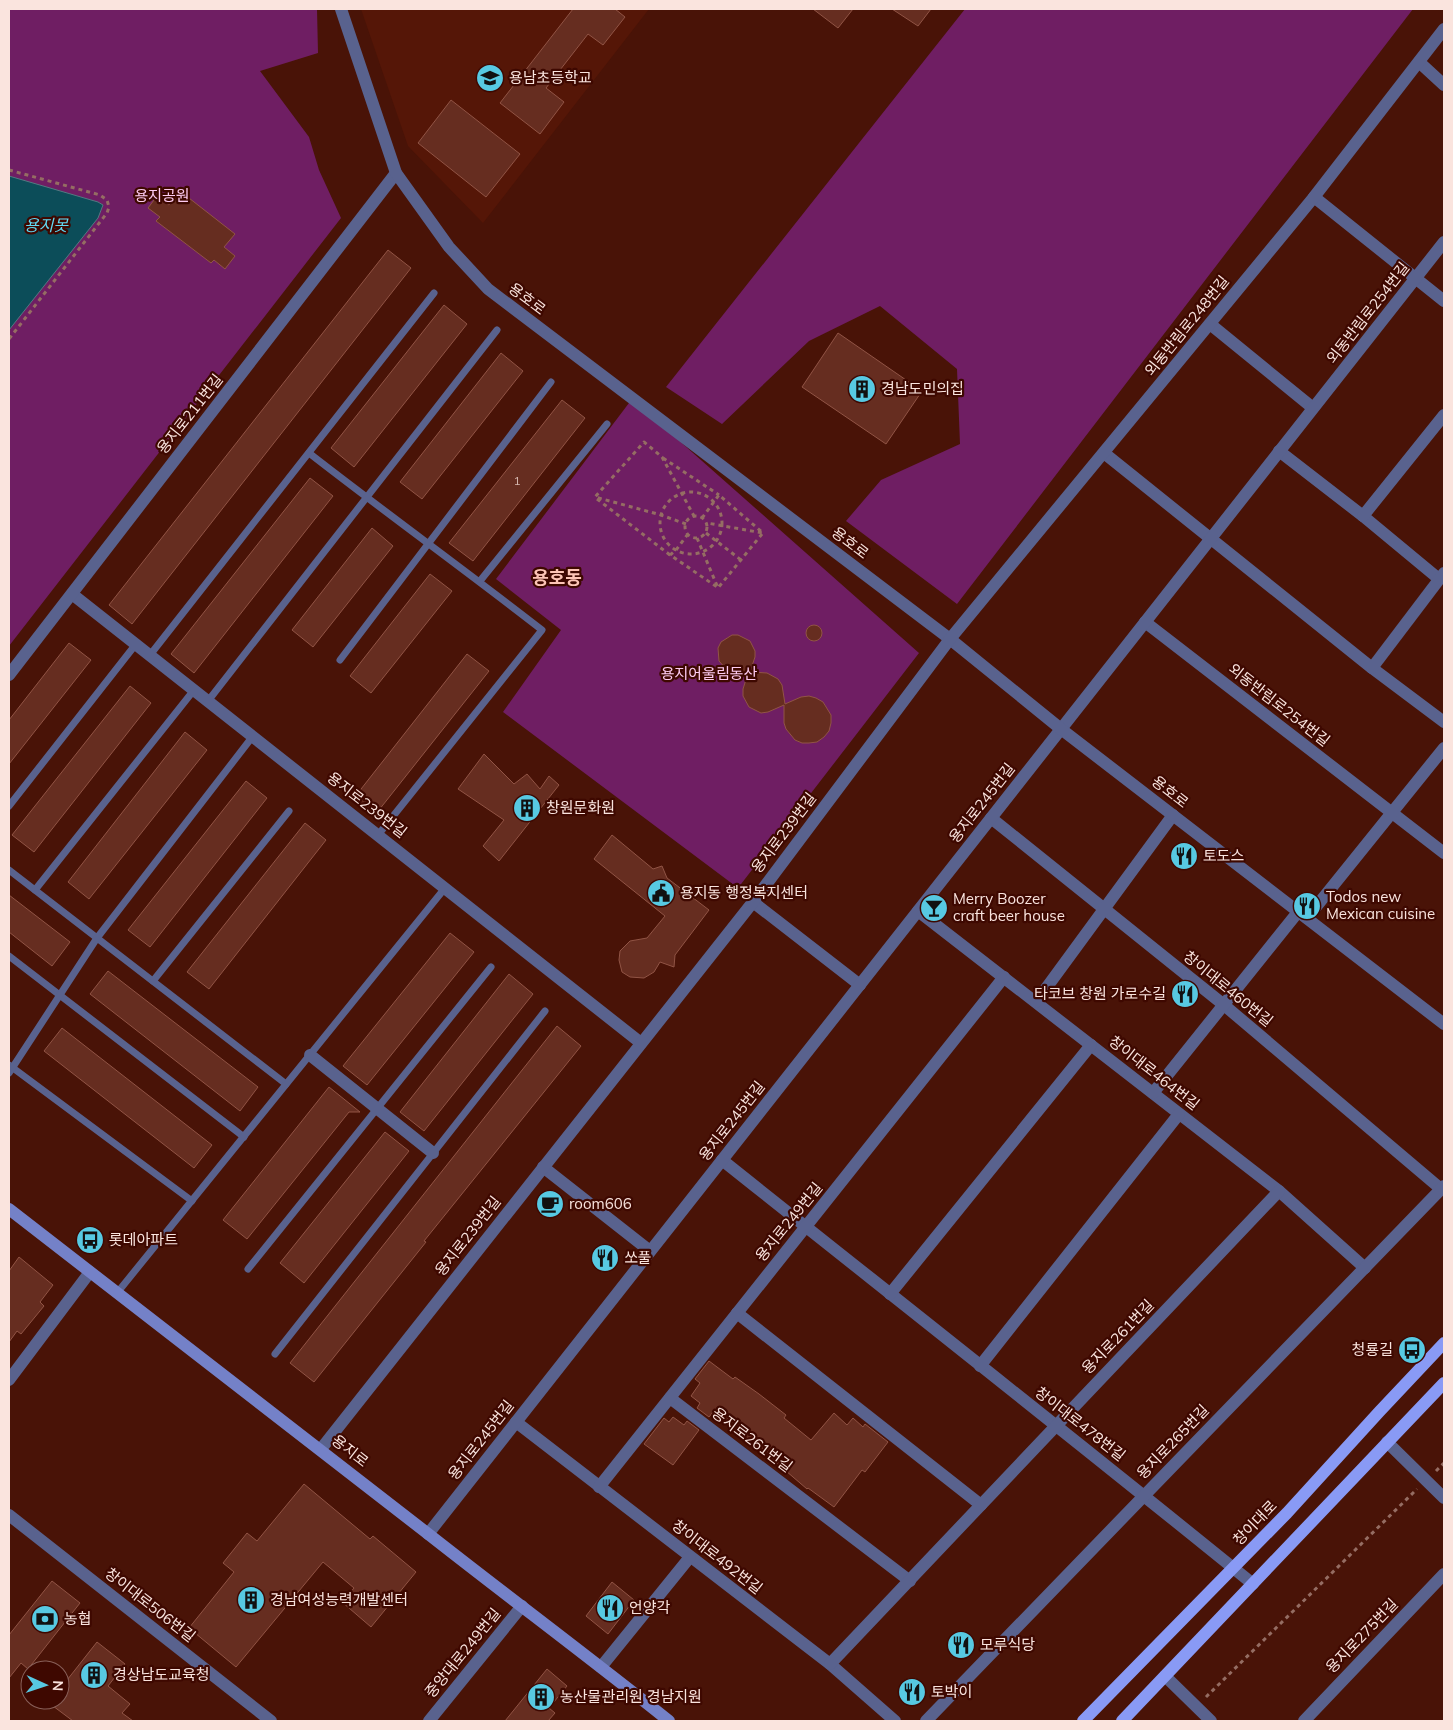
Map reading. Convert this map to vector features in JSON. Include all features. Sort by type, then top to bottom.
[{"type":"main road","name":"용지로","points":[[9,1209],[321,1449],[669,1721]]},
{"type":"main road","name":"창이대로","points":[[1083,1721],[1288,1514],[1379,1412],[1444,1343]]},
{"type":"main road","points":[[1122,1721],[1444,1383]]},
{"type":"street","name":"용호로","points":[[340,9],[396,173],[449,247],[488,289],[950,639],[1061,729],[1444,1024]]},
{"type":"street","name":"외동반림로248번길","points":[[950,639],[1314,197],[1444,29]]},
{"type":"street","points":[[1419,62],[1444,85]]},
{"type":"street","name":"용지로211번길","points":[[9,675],[396,173]]},
{"type":"street","points":[[1314,197],[1444,301]]},
{"type":"street","name":"외동반림로254번길","points":[[1061,729],[1444,242]]},
{"type":"street","points":[[1210,324],[1313,408]]},
{"type":"street","points":[[1363,516],[1444,415]]},
{"type":"street","points":[[1279,451],[1442,576],[1372,668]]},
{"type":"street","points":[[1104,453],[1372,668],[1444,722]]},
{"type":"street","name":"용지로239번길","points":[[72,594],[641,1043]]},
{"type":"street","name":"외동반림로254번길","points":[[1145,622],[1444,853]]},
{"type":"street","name":"용지로239번길","points":[[321,1449],[753,902],[950,639]]},
{"type":"street","name":"용지로245번길","points":[[428,1534],[1061,729]]},
{"type":"street","points":[[1153,1093],[1224,1005],[1393,813],[1444,748]]},
{"type":"street","points":[[1036,1002],[1173,815]]},
{"type":"street","name":"창이대로460번길","points":[[991,818],[1224,1005],[1443,1187]]},
{"type":"street","points":[[753,902],[860,984]]},
{"type":"street","name":"창이대로464번길","points":[[918,911],[1279,1192],[1365,1268]]},
{"type":"street","name":"용지로249번길","points":[[599,1487],[1004,977]]},
{"type":"street","points":[[890,1294],[1091,1045]]},
{"type":"street","points":[[310,1055],[433,1152]]},
{"type":"street","points":[[980,1366],[1179,1114]]},
{"type":"street","name":"창이대로478번길","points":[[722,1160],[1144,1495],[1252,1584]]},
{"type":"street","points":[[543,1167],[650,1251]]},
{"type":"street","name":"용지로265번길","points":[[926,1721],[1443,1187]]},
{"type":"street","name":"용지로261번길","points":[[830,1664],[1279,1192]]},
{"type":"street","points":[[9,1380],[90,1272]]},
{"type":"street","points":[[737,1313],[981,1505]]},
{"type":"street","name":"용지로261번길","points":[[670,1398],[910,1580]]},
{"type":"street","name":"창이대로492번길","points":[[516,1422],[830,1664],[895,1721]]},
{"type":"street","points":[[1387,1442],[1444,1498]]},
{"type":"street","name":"창이대로506번길","points":[[9,1515],[272,1721]]},
{"type":"street","points":[[602,1667],[690,1557]]},
{"type":"street","name":"용지로275번길","points":[[1304,1721],[1444,1574]]},
{"type":"street","name":"중앙대로249번길","points":[[429,1721],[522,1606]]},
{"type":"street","points":[[1165,1676],[1212,1721]]},
{"type":"lane","points":[[150,655],[434,293]]},
{"type":"lane","points":[[208,701],[497,330]]},
{"type":"lane","points":[[340,660],[551,382]]},
{"type":"lane","points":[[480,581],[607,424]]},
{"type":"lane","points":[[308,453],[480,581],[542,630],[378,835]]},
{"type":"lane","points":[[9,806],[136,644]]},
{"type":"lane","points":[[35,890],[194,690]]},
{"type":"lane","points":[[192,1201],[10,1069],[97,938],[253,736]]},
{"type":"lane","points":[[153,982],[289,811]]},
{"type":"lane","points":[[9,870],[286,1084]]},
{"type":"lane","points":[[117,1293],[445,888]]},
{"type":"lane","points":[[9,956],[244,1136]]},
{"type":"lane","points":[[248,1269],[491,967]]},
{"type":"lane","points":[[275,1354],[545,1010]]},
{"type":"path","points":[[9,170],[100,195],[107,200],[109,207],[107,213],[9,339]]},
{"type":"path","points":[[595,497],[644,442],[662,457],[719,495],[763,534]]},
{"type":"path","points":[[662,457],[694,516]]},
{"type":"path","points":[[691,492],[700,493],[715,502],[720,509],[722,526],[716,541],[710,548],[694,554],[676,550],[668,544],[660,525],[661,515],[666,505],[673,498],[682,493],[691,492]]},
{"type":"path","points":[[702,518],[719,495]]},
{"type":"path","points":[[595,497],[661,515],[686,524]]},
{"type":"path","points":[[595,497],[670,555],[718,588]]},
{"type":"path","points":[[670,555],[688,534],[686,524],[694,516],[702,518],[707,523],[763,534]]},
{"type":"path","points":[[706,533],[707,523]]},
{"type":"path","points":[[706,533],[741,560]]},
{"type":"path","points":[[697,538],[706,533]]},
{"type":"path","points":[[688,534],[697,538],[718,588]]},
{"type":"path","points":[[718,588],[763,534]]},
{"type":"path","points":[[1196,1706],[1444,1463]]},
{"type":"shaded area","name":"용남초등학교","points":[[361,9],[649,9],[483,223],[408,146]]},
{"type":"green space","name":"용지공원","points":[[9,9],[317,9],[318,53],[260,71],[309,137],[319,170],[341,218],[9,646]]},
{"type":"green space","points":[[965,9],[1413,9],[957,604],[846,521],[881,480],[960,444],[957,369],[880,306],[809,341],[722,424],[666,387]]},
{"type":"green space","name":"용지어울림동산","points":[[632,399],[919,653],[738,888],[503,712],[561,630],[496,579]]},
{"type":"water","name":"용지못","points":[[9,176],[103,205],[98,218],[9,330]]},
{"type":"building","points":[[573,9],[615,9],[625,17],[603,45],[588,34],[546,88],[564,102],[540,134],[500,103]]},
{"type":"building","points":[[813,9],[853,9],[838,28]]},
{"type":"building","points":[[892,9],[931,9],[918,26]]},
{"type":"building","points":[[451,100],[520,154],[486,197],[418,143]]},
{"type":"building","points":[[180,191],[235,234],[224,247],[235,256],[225,269],[214,260],[211,263],[156,221],[160,217],[148,208],[157,196],[169,205]]},
{"type":"building","points":[[388,250],[411,268],[132,624],[109,605]]},
{"type":"building","points":[[444,305],[467,324],[354,467],[331,448]]},
{"type":"building","name":"경남도민의집","points":[[838,333],[922,391],[886,444],[802,387]]},
{"type":"building","points":[[501,353],[523,371],[422,499],[400,482]]},
{"type":"building","points":[[562,400],[585,418],[473,561],[449,543]]},
{"type":"building","points":[[310,478],[333,496],[194,673],[171,654]]},
{"type":"building","points":[[372,528],[393,546],[313,647],[292,630]]},
{"type":"building","points":[[430,574],[452,591],[371,693],[350,676]]},
{"type":"building","points":[[814,625],[820,627],[822,633],[820,639],[814,641],[808,639],[806,633],[808,627]]},
{"type":"building","points":[[732,635],[738,635],[750,641],[755,651],[755,657],[750,672],[767,673],[778,679],[782,685],[785,704],[801,697],[809,696],[823,702],[831,715],[829,731],[824,737],[817,742],[809,743],[795,740],[786,729],[784,723],[784,705],[761,713],[749,707],[743,696],[748,673],[727,670],[719,661],[718,648],[721,642]]},
{"type":"building","points":[[69,643],[91,660],[9,764],[9,720]]},
{"type":"building","points":[[467,654],[489,671],[375,815],[354,798]]},
{"type":"building","points":[[130,686],[151,703],[34,852],[12,835]]},
{"type":"building","points":[[185,732],[207,750],[89,899],[68,882]]},
{"type":"building","name":"창원문화원","points":[[484,754],[514,784],[527,774],[540,789],[549,776],[559,785],[499,861],[483,846],[504,820],[458,789]]},
{"type":"building","points":[[246,781],[267,798],[150,947],[128,930]]},
{"type":"building","points":[[305,823],[326,840],[209,989],[187,972]]},
{"type":"building","name":"용지동 행정복지센터","points":[[612,835],[653,869],[662,866],[667,878],[709,910],[675,955],[674,967],[660,962],[654,972],[644,978],[630,977],[622,972],[619,960],[620,951],[630,941],[647,938],[665,916],[594,859]]},
{"type":"building","points":[[9,895],[70,942],[52,966],[9,932]]},
{"type":"building","points":[[450,933],[474,952],[367,1085],[343,1066]]},
{"type":"building","points":[[108,971],[258,1087],[240,1111],[90,994]]},
{"type":"building","points":[[509,974],[533,994],[424,1131],[400,1112]]},
{"type":"building","points":[[557,1026],[581,1046],[424,1241],[426,1242],[314,1382],[290,1363]]},
{"type":"building","points":[[62,1028],[212,1145],[194,1168],[44,1051]]},
{"type":"building","points":[[329,1087],[360,1112],[349,1112],[247,1239],[223,1220]]},
{"type":"building","points":[[385,1132],[409,1151],[304,1283],[280,1263]]},
{"type":"building","points":[[19,1257],[53,1285],[40,1302],[44,1306],[21,1334],[17,1331],[9,1342],[9,1271]]},
{"type":"building","points":[[709,1361],[733,1379],[735,1377],[759,1394],[786,1415],[784,1418],[811,1440],[834,1413],[847,1425],[853,1418],[863,1427],[865,1424],[888,1442],[865,1472],[862,1470],[834,1507],[807,1489],[772,1459],[774,1457],[713,1412],[709,1417],[697,1408],[700,1403],[691,1396],[700,1383],[695,1379]]},
{"type":"building","points":[[673,1417],[684,1425],[687,1421],[699,1430],[673,1465],[644,1444],[664,1418],[669,1422]]},
{"type":"building","name":"경남여성능력개발센터","points":[[304,1484],[370,1539],[373,1536],[416,1572],[371,1627],[342,1602],[354,1588],[323,1562],[236,1667],[189,1628],[234,1572],[223,1563],[247,1533],[257,1541]]},
{"type":"building","name":"농협","points":[[52,1581],[80,1603],[35,1660],[20,1660],[20,1664],[9,1678],[9,1635]]},
{"type":"building","name":"언양각","points":[[612,1582],[634,1600],[608,1634],[586,1616]]},
{"type":"building","name":"경상남도교육청","points":[[97,1642],[125,1664],[108,1686],[130,1704],[122,1713],[133,1721],[73,1721],[58,1710],[70,1710],[70,1676]]},
{"type":"building","name":"농산물관리원 경남지원","points":[[547,1669],[567,1686],[549,1708],[555,1713],[548,1721],[505,1721]]},
{"type":"place","name":"용남초등학교","points":[[490,78]]},
{"type":"place","name":"경남도민의집","points":[[862,389]]},
{"type":"place","name":"창원문화원","points":[[527,808]]},
{"type":"place","name":"토도스","points":[[1184,856]]},
{"type":"place","name":"용지동 행정복지센터","points":[[661,893]]},
{"type":"place","name":"Todos new Mexican cuisine","points":[[1307,906]]},
{"type":"place","name":"Merry Boozer craft beer house","points":[[934,908]]},
{"type":"place","name":"타코브 창원 가로수길","points":[[1185,994]]},
{"type":"place","name":"room606","points":[[550,1204]]},
{"type":"place","name":"롯데아파트","points":[[90,1240]]},
{"type":"place","name":"쏘풀","points":[[605,1258]]},
{"type":"place","name":"청룡길","points":[[1412,1350]]},
{"type":"place","name":"경남여성능력개발센터","points":[[251,1600]]},
{"type":"place","name":"언양각","points":[[610,1608]]},
{"type":"place","name":"농협","points":[[45,1619]]},
{"type":"place","name":"모루식당","points":[[961,1645]]},
{"type":"place","name":"경상남도교육청","points":[[94,1675]]},
{"type":"place","name":"토박이","points":[[912,1692]]},
{"type":"place","name":"농산물관리원 경남지원","points":[[541,1697]]},
{"type":"district","name":"용호동","points":[[557,578]]}]
